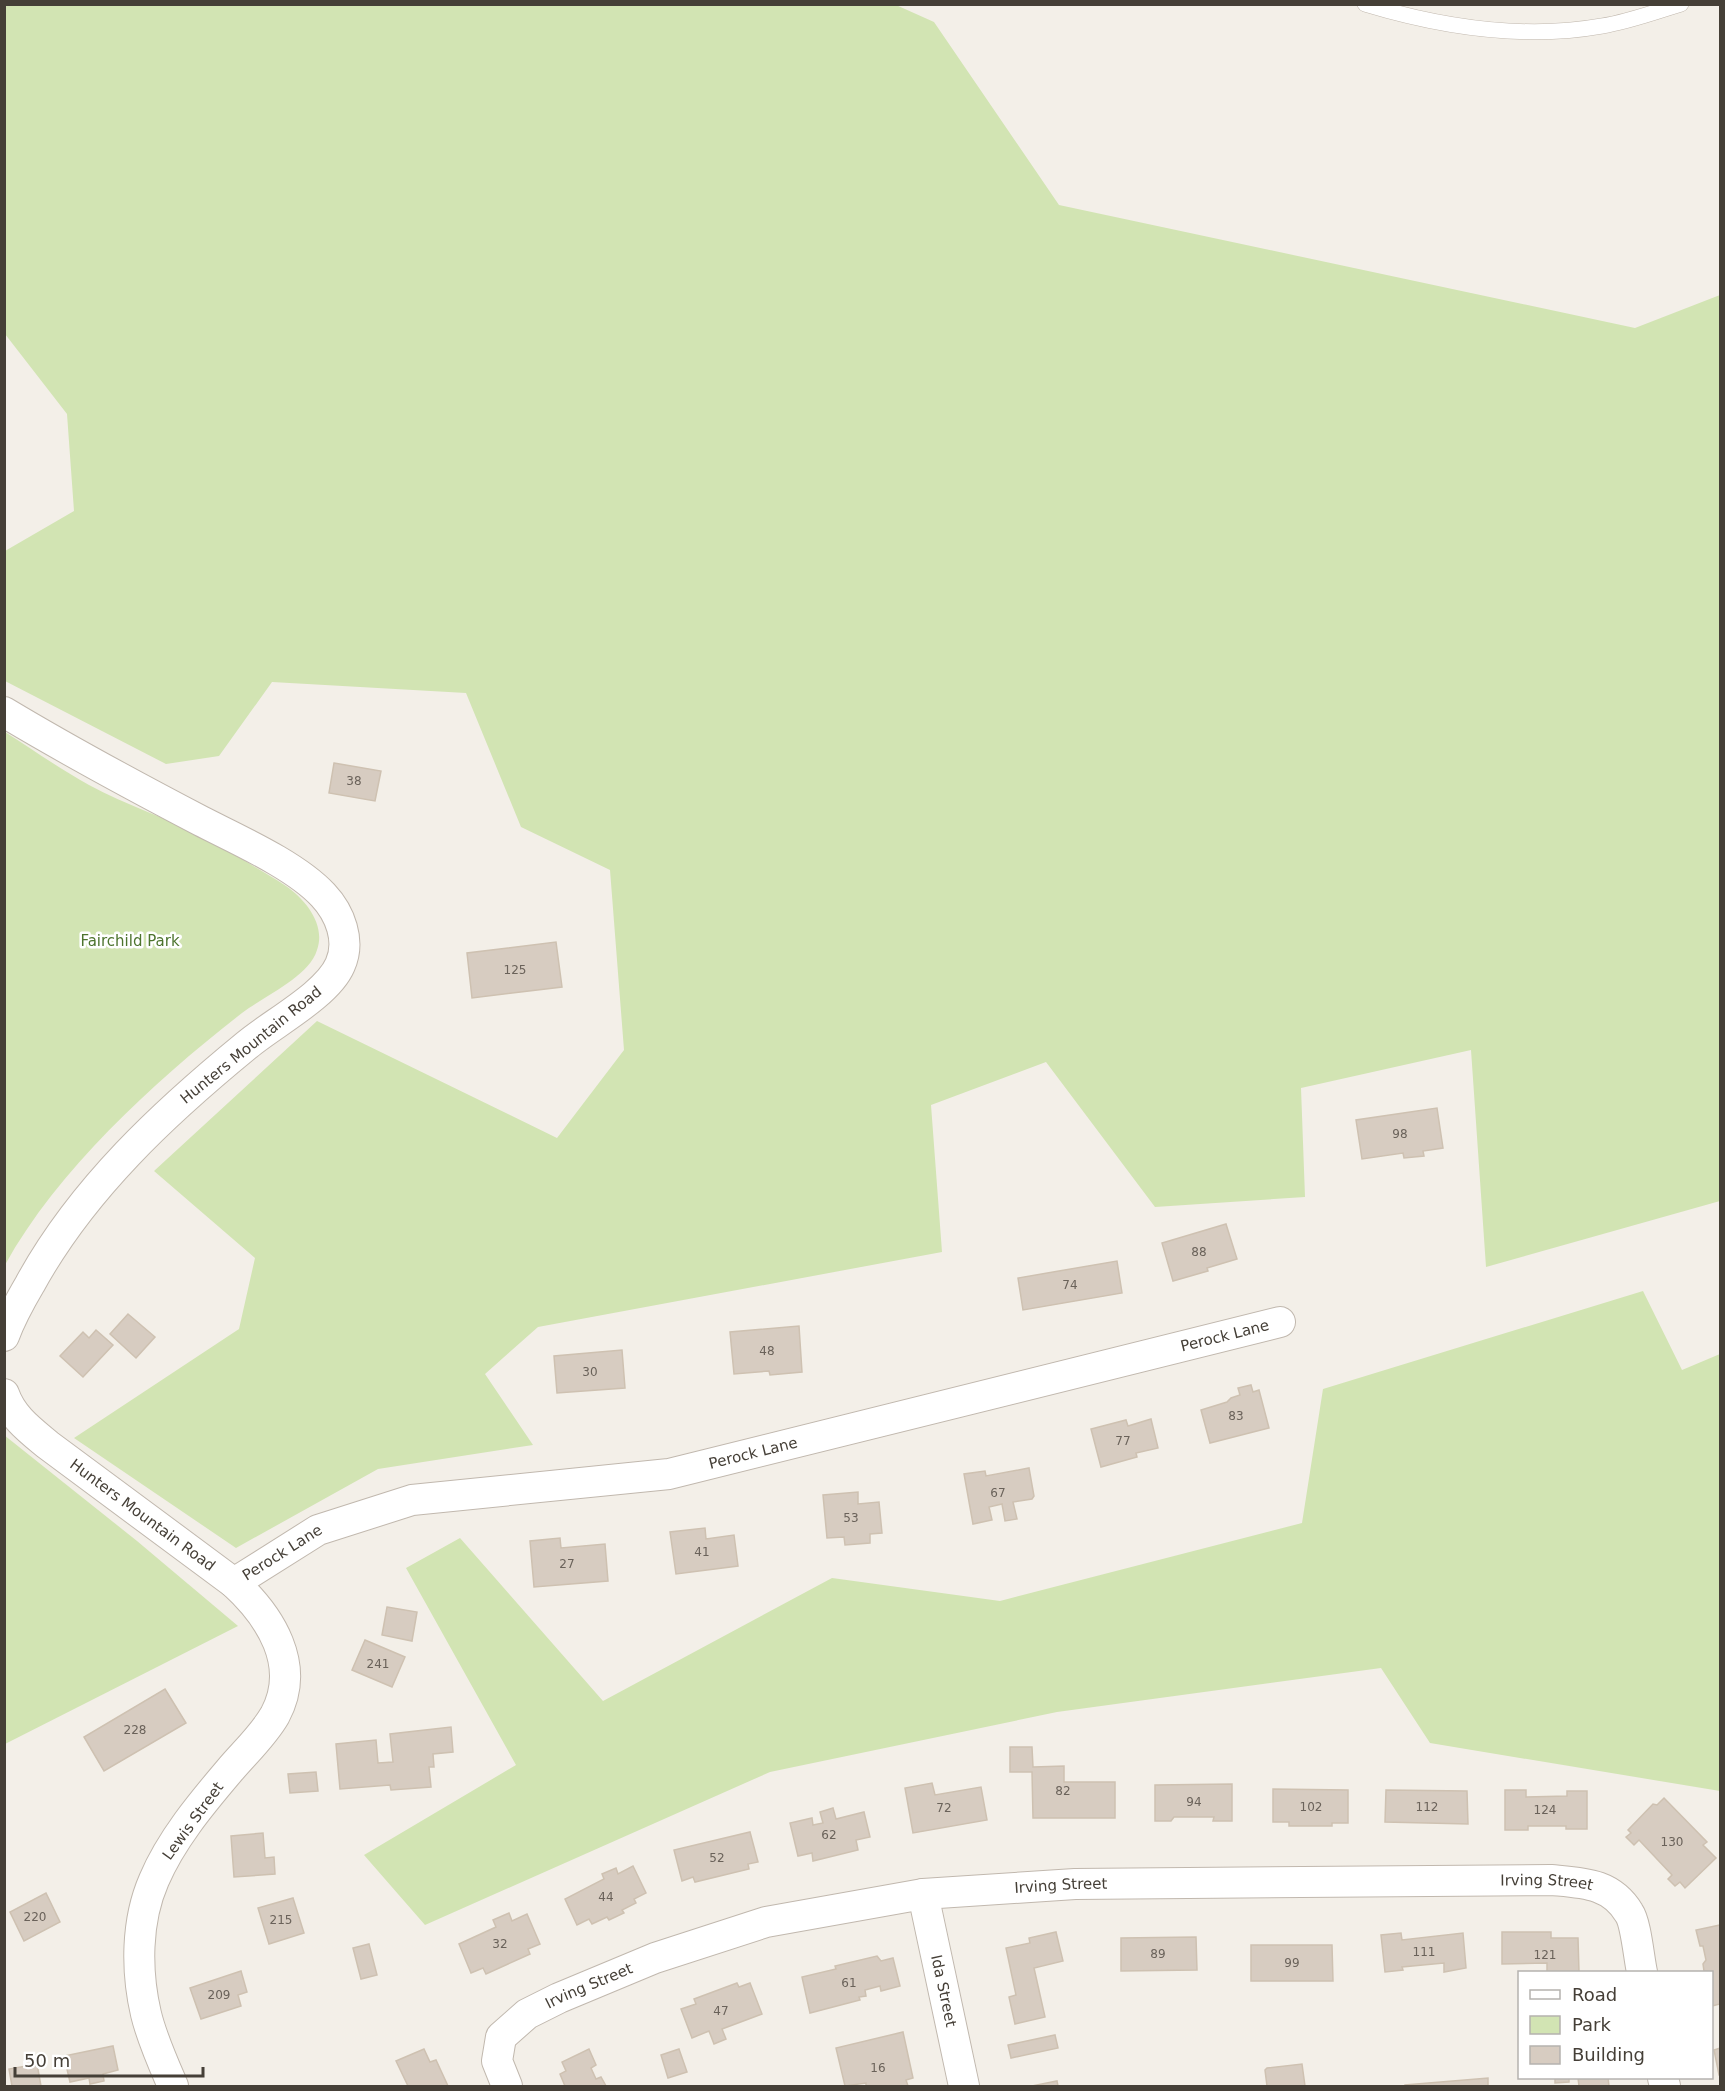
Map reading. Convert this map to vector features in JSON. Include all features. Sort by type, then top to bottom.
[{"type":"street","name":"Hunters Mountain Road","points":[[4,712],[69,752],[306,879],[324,895],[338,914],[343,930],[344,949],[340,965],[317,993],[258,1035],[185,1099],[130,1152],[87,1200],[44,1259],[16,1308],[4,1336]]},
{"type":"street","name":"Perock Lane","points":[[234,1583],[318,1530],[412,1500],[669,1474],[1280,1322]]},
{"type":"street","name":"Hunters Mountain Road","points":[[4,1394],[12,1411],[24,1425],[48,1445],[234,1583]]},
{"type":"street","name":"Lewis Street","points":[[173,2086],[146,2016],[142,1994],[140,1947],[143,1917],[153,1880],[169,1851],[193,1816],[275,1714],[285,1685],[282,1649],[272,1627],[253,1600],[234,1583]]},
{"type":"street","name":"Irving Street","points":[[507,2086],[497,2061],[501,2037],[527,2014],[559,1998],[655,1959],[766,1922],[924,1894],[1075,1884],[1551,1880],[1589,1884],[1609,1890],[1630,1914],[1642,1971]]},
{"type":"street","name":"Ida Street","points":[[924,1894],[964,2086]]},
{"type":"lane","points":[[1365,4],[1459,26],[1538,33],[1603,26],[1682,4]]},
{"type":"green space","points":[[5,4],[896,5],[934,22],[1059,205],[1635,328],[1720,295],[1720,1201],[1486,1267],[1471,1050],[1301,1088],[1305,1197],[1155,1207],[1046,1062],[931,1105],[942,1252],[538,1327],[485,1374],[533,1445],[378,1469],[236,1548],[74,1438],[239,1329],[255,1258],[154,1171],[317,1021],[557,1138],[624,1050],[610,870],[521,827],[466,693],[272,682],[219,756],[166,764],[5,681],[5,551],[74,511],[67,414],[5,334]]},
{"type":"green space","name":"Fairchild Park","points":[[5,732],[89,785],[204,837],[282,883],[301,898],[307,906],[316,922],[319,941],[312,960],[305,969],[209,1039],[111,1128],[52,1195],[27,1229],[5,1265]]},
{"type":"green space","points":[[1643,1291],[1682,1370],[1720,1354],[1720,1791],[1430,1743],[1381,1668],[1057,1712],[770,1772],[425,1925],[364,1855],[516,1765],[406,1568],[460,1538],[603,1701],[832,1578],[1000,1601],[1302,1523],[1323,1389]]},
{"type":"green space","points":[[4,1435],[137,1541],[238,1626],[5,1744]]},
{"type":"building","points":[[334,763],[381,771],[375,801],[329,793]]},
{"type":"building","points":[[556,942],[562,987],[472,998],[467,953]]},
{"type":"building","points":[[1437,1108],[1443,1148],[1423,1151],[1424,1156],[1404,1158],[1403,1153],[1362,1159],[1356,1120]]},
{"type":"building","points":[[1226,1224],[1237,1259],[1207,1268],[1208,1271],[1173,1281],[1162,1243]]},
{"type":"building","points":[[1117,1261],[1122,1293],[1023,1310],[1018,1278]]},
{"type":"building","points":[[128,1314],[155,1337],[136,1358],[110,1334]]},
{"type":"building","points":[[799,1326],[802,1372],[770,1375],[769,1371],[734,1374],[730,1332]]},
{"type":"building","points":[[96,1330],[113,1345],[83,1377],[60,1356],[83,1332],[89,1338]]},
{"type":"building","points":[[622,1350],[625,1388],[557,1393],[554,1356]]},
{"type":"building","points":[[1251,1385],[1253,1392],[1259,1390],[1269,1428],[1210,1443],[1201,1410],[1227,1402],[1240,1395],[1238,1388]]},
{"type":"building","points":[[1151,1419],[1158,1448],[1136,1453],[1137,1457],[1101,1467],[1091,1429],[1126,1420],[1128,1426]]},
{"type":"building","points":[[1029,1468],[1034,1496],[1032,1499],[1013,1502],[1017,1519],[1005,1521],[1002,1504],[989,1507],[992,1520],[973,1524],[964,1474],[985,1471],[986,1476]]},
{"type":"building","points":[[858,1492],[858,1504],[879,1502],[882,1533],[870,1534],[870,1543],[845,1545],[844,1537],[827,1538],[823,1495]]},
{"type":"building","points":[[705,1528],[706,1539],[734,1535],[738,1566],[676,1574],[670,1532]]},
{"type":"building","points":[[560,1538],[561,1548],[605,1544],[608,1581],[534,1587],[530,1541]]},
{"type":"building","points":[[387,1607],[417,1612],[412,1641],[382,1635]]},
{"type":"building","points":[[365,1640],[405,1657],[392,1687],[352,1670]]},
{"type":"building","points":[[165,1689],[186,1723],[104,1771],[84,1737]]},
{"type":"building","points":[[451,1727],[453,1752],[433,1754],[434,1767],[429,1767],[431,1787],[391,1790],[390,1785],[340,1789],[336,1744],[376,1740],[378,1763],[393,1762],[390,1734]]},
{"type":"building","points":[[1010,1747],[1032,1747],[1033,1767],[1064,1766],[1064,1782],[1115,1782],[1115,1818],[1033,1818],[1032,1772],[1010,1772]]},
{"type":"building","points":[[316,1772],[318,1791],[290,1793],[288,1774]]},
{"type":"building","points":[[932,1783],[935,1795],[981,1787],[987,1820],[913,1833],[905,1788]]},
{"type":"building","points":[[1232,1784],[1232,1821],[1213,1821],[1214,1817],[1174,1817],[1171,1821],[1155,1821],[1155,1785]]},
{"type":"building","points":[[1273,1789],[1348,1790],[1348,1823],[1332,1823],[1332,1826],[1289,1826],[1289,1822],[1273,1822]]},
{"type":"building","points":[[1386,1790],[1467,1791],[1468,1824],[1385,1822]]},
{"type":"building","points":[[1505,1790],[1526,1790],[1526,1797],[1567,1796],[1567,1791],[1587,1791],[1587,1829],[1566,1829],[1566,1826],[1528,1826],[1528,1830],[1505,1830]]},
{"type":"building","points":[[1664,1798],[1707,1842],[1703,1845],[1716,1858],[1685,1888],[1680,1882],[1675,1886],[1668,1879],[1672,1875],[1639,1840],[1634,1845],[1626,1837],[1631,1833],[1628,1830],[1653,1804],[1657,1805]]},
{"type":"building","points":[[833,1808],[836,1819],[864,1812],[870,1837],[856,1840],[858,1850],[813,1861],[812,1853],[798,1856],[790,1823],[812,1818],[813,1825],[823,1823],[820,1812]]},
{"type":"building","points":[[750,1832],[758,1862],[748,1864],[749,1869],[695,1882],[693,1877],[682,1881],[674,1850]]},
{"type":"building","points":[[263,1833],[265,1858],[274,1857],[275,1874],[234,1877],[231,1836]]},
{"type":"building","points":[[633,1866],[646,1893],[634,1899],[636,1903],[622,1910],[624,1913],[609,1920],[607,1917],[592,1924],[589,1919],[577,1925],[565,1899],[604,1879],[602,1874],[616,1868],[618,1874]]},
{"type":"building","points":[[46,1893],[60,1922],[24,1941],[10,1912]]},
{"type":"building","points":[[293,1898],[304,1933],[269,1944],[258,1908]]},
{"type":"building","points":[[509,1913],[512,1921],[527,1914],[540,1944],[528,1949],[530,1954],[486,1974],[483,1968],[471,1973],[459,1944],[496,1927],[493,1920]]},
{"type":"building","points":[[1720,1925],[1720,2004],[1713,2006],[1713,1971],[1704,1971],[1703,1964],[1706,1960],[1696,1930]]},
{"type":"building","points":[[1056,1932],[1063,1961],[1034,1968],[1045,2017],[1015,2024],[1009,1997],[1016,1995],[1006,1948],[1030,1943],[1029,1938]]},
{"type":"building","points":[[1502,1932],[1551,1932],[1551,1938],[1578,1938],[1579,1971],[1547,1971],[1547,1963],[1502,1964]]},
{"type":"building","points":[[1401,1933],[1402,1940],[1463,1933],[1466,1968],[1444,1972],[1444,1963],[1402,1967],[1403,1970],[1385,1972],[1381,1935]]},
{"type":"building","points":[[1196,1937],[1197,1970],[1121,1971],[1121,1938]]},
{"type":"building","points":[[369,1944],[377,1975],[361,1979],[353,1948]]},
{"type":"building","points":[[1251,1945],[1332,1945],[1333,1981],[1251,1981]]},
{"type":"building","points":[[877,1956],[881,1961],[893,1958],[900,1986],[881,1991],[880,1986],[865,1990],[866,1996],[859,1997],[860,2000],[810,2013],[802,1977]]},
{"type":"building","points":[[241,1971],[247,1992],[238,1995],[241,2006],[201,2019],[190,1988]]},
{"type":"building","points":[[737,1983],[739,1987],[750,1983],[762,2014],[722,2029],[726,2039],[714,2044],[709,2031],[692,2038],[681,2009],[696,2004],[694,1999]]},
{"type":"building","points":[[903,2032],[913,2078],[906,2080],[908,2086],[866,2086],[866,2083],[845,2086],[836,2048]]},
{"type":"building","points":[[1055,2035],[1058,2048],[1011,2058],[1008,2045]]},
{"type":"building","points":[[113,2046],[118,2070],[103,2074],[104,2081],[90,2084],[89,2078],[70,2082],[64,2056]]},
{"type":"building","points":[[1720,2048],[1720,2075],[1719,2075],[1714,2050]]},
{"type":"building","points":[[424,2049],[430,2062],[436,2060],[448,2086],[408,2086],[396,2061]]},
{"type":"building","points":[[589,2049],[596,2065],[591,2068],[596,2079],[601,2077],[606,2086],[565,2086],[560,2074],[566,2071],[562,2062]]},
{"type":"building","points":[[679,2049],[687,2072],[668,2078],[661,2055]]},
{"type":"building","points":[[37,2064],[41,2086],[12,2086],[9,2069]]},
{"type":"building","points":[[1302,2064],[1305,2086],[1267,2086],[1265,2070],[1267,2068]]},
{"type":"building","points":[[1488,2078],[1488,2086],[1405,2086],[1405,2085]]},
{"type":"building","points":[[1555,2079],[1569,2079],[1569,2082],[1555,2083]]},
{"type":"building","points":[[1578,2079],[1608,2079],[1609,2086],[1579,2086]]},
{"type":"building","points":[[1057,2081],[1058,2086],[1032,2086]]}]
